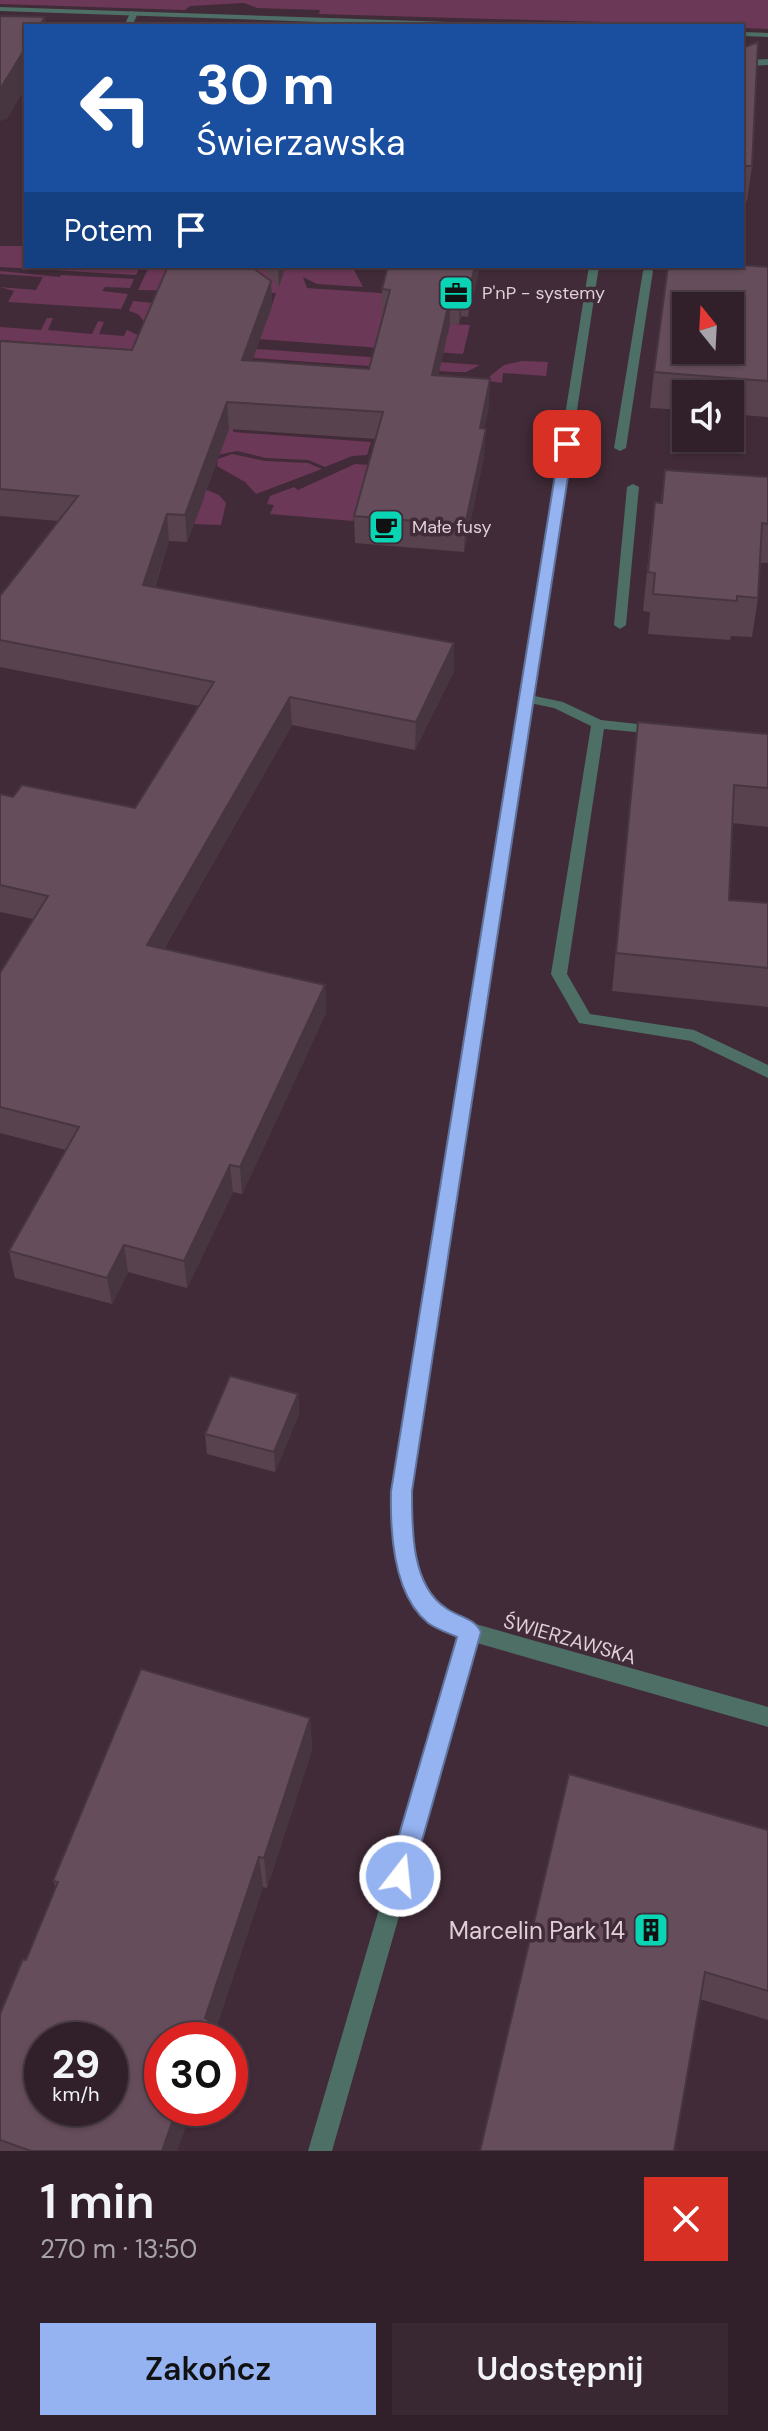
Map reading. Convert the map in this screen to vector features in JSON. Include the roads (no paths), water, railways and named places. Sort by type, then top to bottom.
[{"type":"street","points":[[0,9],[450,24]]},
{"type":"street","points":[[129,24],[134,13]]},
{"type":"street","points":[[744,34],[768,35]]},
{"type":"street","points":[[744,63],[768,62]]},
{"type":"street","name":"ŚWIERZAWSKA","points":[[594,268],[402,1491],[403,1540],[407,1562],[418,1590],[435,1615],[470,1632],[768,1717]]},
{"type":"street","points":[[620,448],[648,271]]},
{"type":"street","points":[[620,625],[633,487]]},
{"type":"street","points":[[525,698],[558,705],[598,724],[675,732]]},
{"type":"street","points":[[598,724],[559,974],[585,1019],[694,1036],[768,1072]]},
{"type":"street","points":[[320,2151],[470,1632]]},
{"type":"place","name":"P'nP - systemy","points":[[456,293]]},
{"type":"place","name":"Małe fusy","points":[[386,527]]},
{"type":"place","name":"Marcelin Park 14","points":[[651,1930]]}]
